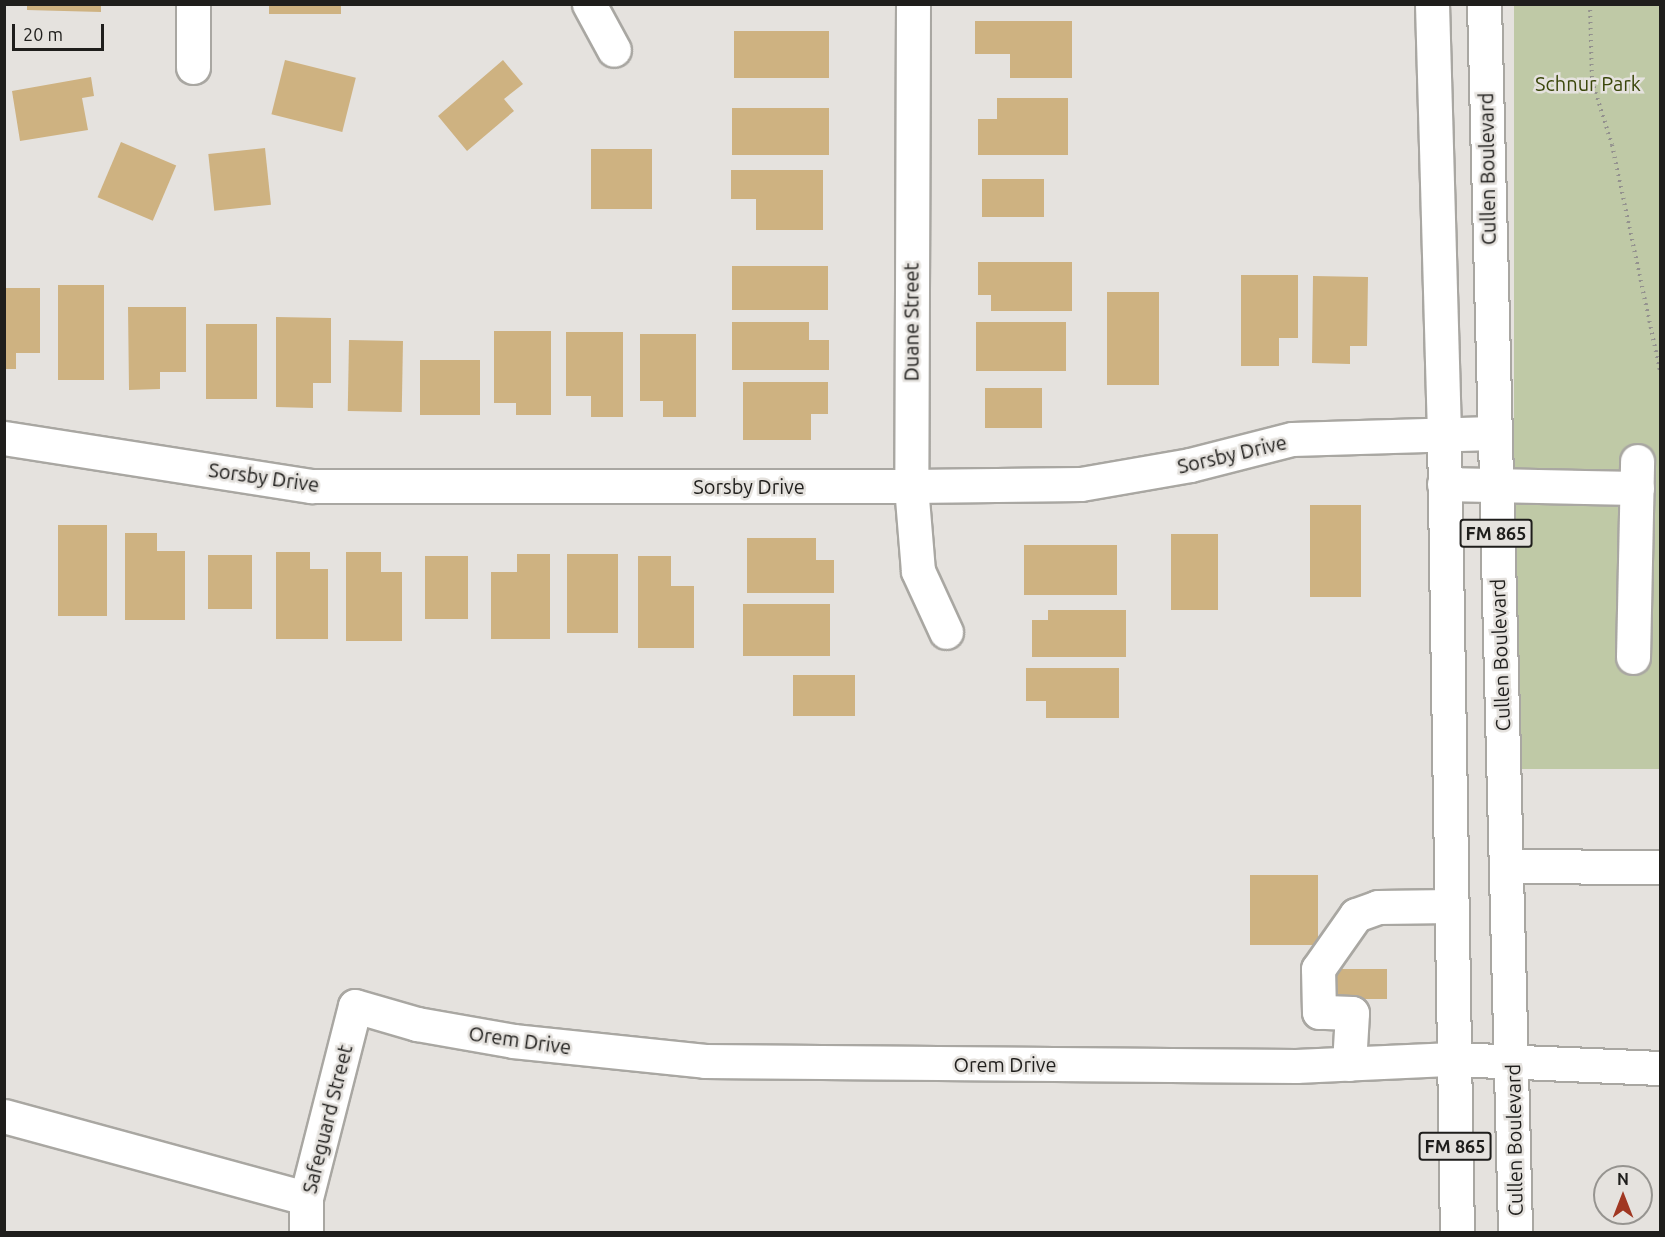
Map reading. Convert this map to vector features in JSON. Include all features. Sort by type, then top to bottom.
[{"type":"street","points":[[193,4],[193,67]]},
{"type":"street","points":[[589,4],[614,50]]},
{"type":"street","name":"Duane Street","points":[[913,4],[911,486],[918,571],[946,632]]},
{"type":"street","name":"FM 865","points":[[1432,4],[1444,435],[1457,1233]]},
{"type":"street","name":"Cullen Boulevard","points":[[1484,4],[1492,433],[1514,1060],[1515,1233]]},
{"type":"street","name":"Sorsby Drive","points":[[4,438],[311,486],[911,486],[1081,484],[1190,465],[1292,439],[1492,433]]},
{"type":"street","points":[[1444,484],[1637,474],[1633,657]]},
{"type":"street","points":[[1508,866],[1660,867]]},
{"type":"street","points":[[1349,1064],[1352,1013],[1319,1012],[1318,969],[1356,915],[1378,907],[1450,906]]},
{"type":"street","name":"Orem Drive","points":[[355,1006],[417,1024],[513,1041],[705,1062],[1349,1064],[1453,1059],[1660,1068]]},
{"type":"street","name":"Safeguard Street","points":[[306,1233],[306,1198],[355,1006]]},
{"type":"street","points":[[4,1116],[306,1198]]},
{"type":"path","points":[[1590,4],[1592,81],[1612,145],[1660,371]]},
{"type":"green space","name":"Schnur Park","points":[[1514,5],[1660,5],[1660,769],[1514,769]]},
{"type":"building","points":[[269,4],[341,4],[341,14],[269,14]]},
{"type":"building","points":[[27,5],[101,5],[101,12],[27,10]]},
{"type":"building","points":[[975,21],[1072,21],[1072,78],[1010,78],[1010,54],[975,54]]},
{"type":"building","points":[[734,31],[829,31],[829,78],[734,78]]},
{"type":"building","points":[[285,60],[356,78],[342,132],[271,114]]},
{"type":"building","points":[[503,60],[523,84],[504,99],[514,111],[467,151],[438,116]]},
{"type":"building","points":[[91,77],[94,96],[82,98],[88,130],[20,141],[12,91]]},
{"type":"building","points":[[997,98],[1068,98],[1068,155],[978,155],[978,119],[997,119]]},
{"type":"building","points":[[732,108],[829,108],[829,155],[732,155]]},
{"type":"building","points":[[121,142],[176,165],[153,221],[98,197]]},
{"type":"building","points":[[265,148],[271,205],[214,211],[208,154]]},
{"type":"building","points":[[591,149],[652,149],[652,209],[591,209]]},
{"type":"building","points":[[731,170],[823,170],[823,230],[756,230],[756,199],[731,199]]},
{"type":"building","points":[[982,179],[1044,179],[1044,217],[982,217]]},
{"type":"building","points":[[978,262],[1072,262],[1072,311],[991,311],[991,295],[978,295]]},
{"type":"building","points":[[732,266],[828,266],[828,310],[732,310]]},
{"type":"building","points":[[1241,275],[1298,275],[1298,338],[1279,338],[1279,366],[1241,366]]},
{"type":"building","points":[[1313,276],[1368,277],[1367,346],[1350,346],[1350,364],[1312,363]]},
{"type":"building","points":[[58,285],[104,285],[104,380],[58,380]]},
{"type":"building","points":[[4,288],[40,288],[40,353],[16,353],[16,369],[4,369]]},
{"type":"building","points":[[1107,292],[1159,292],[1159,385],[1107,385]]},
{"type":"building","points":[[128,307],[186,307],[186,372],[160,372],[160,389],[129,390]]},
{"type":"building","points":[[276,317],[331,318],[331,383],[313,383],[313,408],[276,407]]},
{"type":"building","points":[[732,322],[809,322],[809,340],[829,340],[829,370],[732,370]]},
{"type":"building","points":[[976,322],[1066,322],[1066,371],[976,371]]},
{"type":"building","points":[[206,324],[257,324],[257,399],[206,399]]},
{"type":"building","points":[[494,331],[551,331],[551,415],[516,415],[516,403],[494,403]]},
{"type":"building","points":[[566,332],[623,332],[623,417],[591,417],[591,396],[566,396]]},
{"type":"building","points":[[640,334],[696,334],[696,417],[663,417],[663,401],[640,401]]},
{"type":"building","points":[[349,340],[403,341],[402,412],[348,411]]},
{"type":"building","points":[[420,360],[480,360],[480,415],[420,415]]},
{"type":"building","points":[[743,382],[828,382],[828,414],[811,414],[811,440],[743,440]]},
{"type":"building","points":[[985,388],[1042,388],[1042,428],[985,428]]},
{"type":"building","points":[[1310,505],[1361,505],[1361,597],[1310,597]]},
{"type":"building","points":[[58,525],[107,525],[107,616],[58,616]]},
{"type":"building","points":[[125,533],[157,533],[157,551],[185,551],[185,620],[125,620]]},
{"type":"building","points":[[1171,534],[1218,534],[1218,610],[1171,610]]},
{"type":"building","points":[[747,538],[816,538],[816,560],[834,560],[834,593],[747,593]]},
{"type":"building","points":[[1024,545],[1117,545],[1117,595],[1024,595]]},
{"type":"building","points":[[276,552],[310,552],[310,569],[328,569],[328,639],[276,639]]},
{"type":"building","points":[[346,552],[381,552],[381,572],[402,572],[402,641],[346,641]]},
{"type":"building","points":[[517,554],[550,554],[550,639],[491,639],[491,572],[517,572]]},
{"type":"building","points":[[567,554],[618,554],[618,633],[567,633]]},
{"type":"building","points":[[208,555],[252,555],[252,609],[208,609]]},
{"type":"building","points":[[425,556],[468,556],[468,619],[425,619]]},
{"type":"building","points":[[638,556],[671,556],[671,586],[694,586],[694,648],[638,648]]},
{"type":"building","points":[[743,604],[830,604],[830,656],[743,656]]},
{"type":"building","points":[[1048,610],[1126,610],[1126,657],[1032,657],[1032,620],[1048,620]]},
{"type":"building","points":[[1026,668],[1119,668],[1119,718],[1046,718],[1046,701],[1026,701]]},
{"type":"building","points":[[793,675],[855,675],[855,716],[793,716]]},
{"type":"building","points":[[1250,875],[1318,875],[1318,945],[1250,945]]},
{"type":"building","points":[[1329,969],[1387,969],[1387,999],[1329,999]]}]
